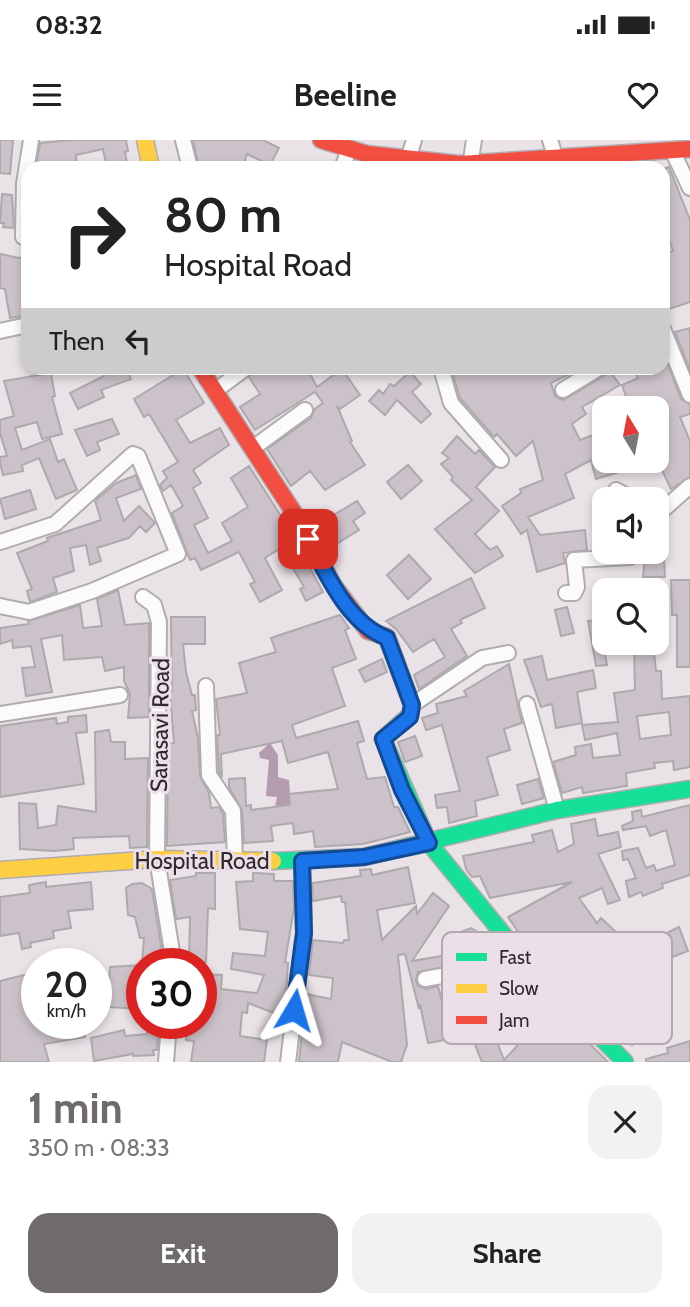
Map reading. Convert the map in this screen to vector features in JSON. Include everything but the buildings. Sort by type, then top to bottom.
[{"type":"main road","points":[[145,140],[150,161]]},
{"type":"main road","points":[[321,140],[349,150],[402,161]]},
{"type":"main road","points":[[602,161],[690,149]]},
{"type":"main road","points":[[531,161],[572,161]]},
{"type":"main road","points":[[205,375],[253,448],[334,586],[368,631],[387,638],[412,705],[410,717],[383,739],[402,790],[429,843],[501,932]]},
{"type":"main road","name":"Hospital Road","points":[[0,870],[157,859],[302,861],[364,857],[557,810],[690,789]]},
{"type":"main road","points":[[607,1044],[625,1062]]},
{"type":"street","points":[[28,161],[31,140]]},
{"type":"street","points":[[183,140],[188,161]]},
{"type":"street","points":[[407,161],[414,140]]},
{"type":"street","points":[[471,161],[474,140]]},
{"type":"street","points":[[550,140],[556,159]]},
{"type":"street","points":[[345,161],[349,150]]},
{"type":"street","points":[[672,150],[690,188]]},
{"type":"street","points":[[0,331],[21,326]]},
{"type":"street","points":[[670,346],[690,395]]},
{"type":"street","points":[[215,391],[237,375]]},
{"type":"street","points":[[444,375],[451,403],[501,460]]},
{"type":"street","points":[[563,390],[588,375]]},
{"type":"street","points":[[253,448],[305,410]]},
{"type":"street","points":[[0,542],[55,524],[133,454],[143,468],[178,554],[29,612],[0,606]]},
{"type":"street","points":[[669,505],[690,486]]},
{"type":"street","points":[[566,593],[574,593],[577,587],[574,560],[592,559]]},
{"type":"street","name":"Sarasavi Road","points":[[143,597],[154,605],[161,648],[157,859],[171,948]]},
{"type":"street","points":[[412,705],[482,658],[508,653]]},
{"type":"street","points":[[206,686],[209,775],[233,811],[235,859]]},
{"type":"street","points":[[0,714],[120,695]]},
{"type":"street","points":[[527,704],[557,810]]},
{"type":"street","points":[[288,1062],[304,933],[302,861]]},
{"type":"street","points":[[425,979],[442,976]]},
{"type":"street","points":[[166,1062],[168,1039]]},
{"type":"shaded area","points":[[270,743],[278,755],[278,777],[289,780],[291,810],[275,807],[277,797],[266,796],[269,760],[260,758],[259,753]]},
{"type":"traffic: fast","points":[[410,715],[383,739],[429,843],[501,932]]},
{"type":"traffic: fast","points":[[273,861],[364,857],[557,810],[690,789]]},
{"type":"traffic: fast","points":[[607,1044],[625,1062]]},
{"type":"traffic: slow","points":[[145,140],[150,161]]},
{"type":"traffic: slow","points":[[0,870],[157,859],[273,861]]},
{"type":"traffic: jam","points":[[321,140],[367,154],[431,161]]},
{"type":"traffic: jam","points":[[505,161],[690,149]]},
{"type":"traffic: jam","points":[[205,375],[296,516],[334,586],[368,631],[387,637],[412,705],[410,715]]},
{"type":"route","points":[[294,1010],[304,933],[302,861],[364,857],[429,843],[402,790],[383,739],[410,717],[412,705],[387,638],[368,631],[334,586],[308,539]]}]
